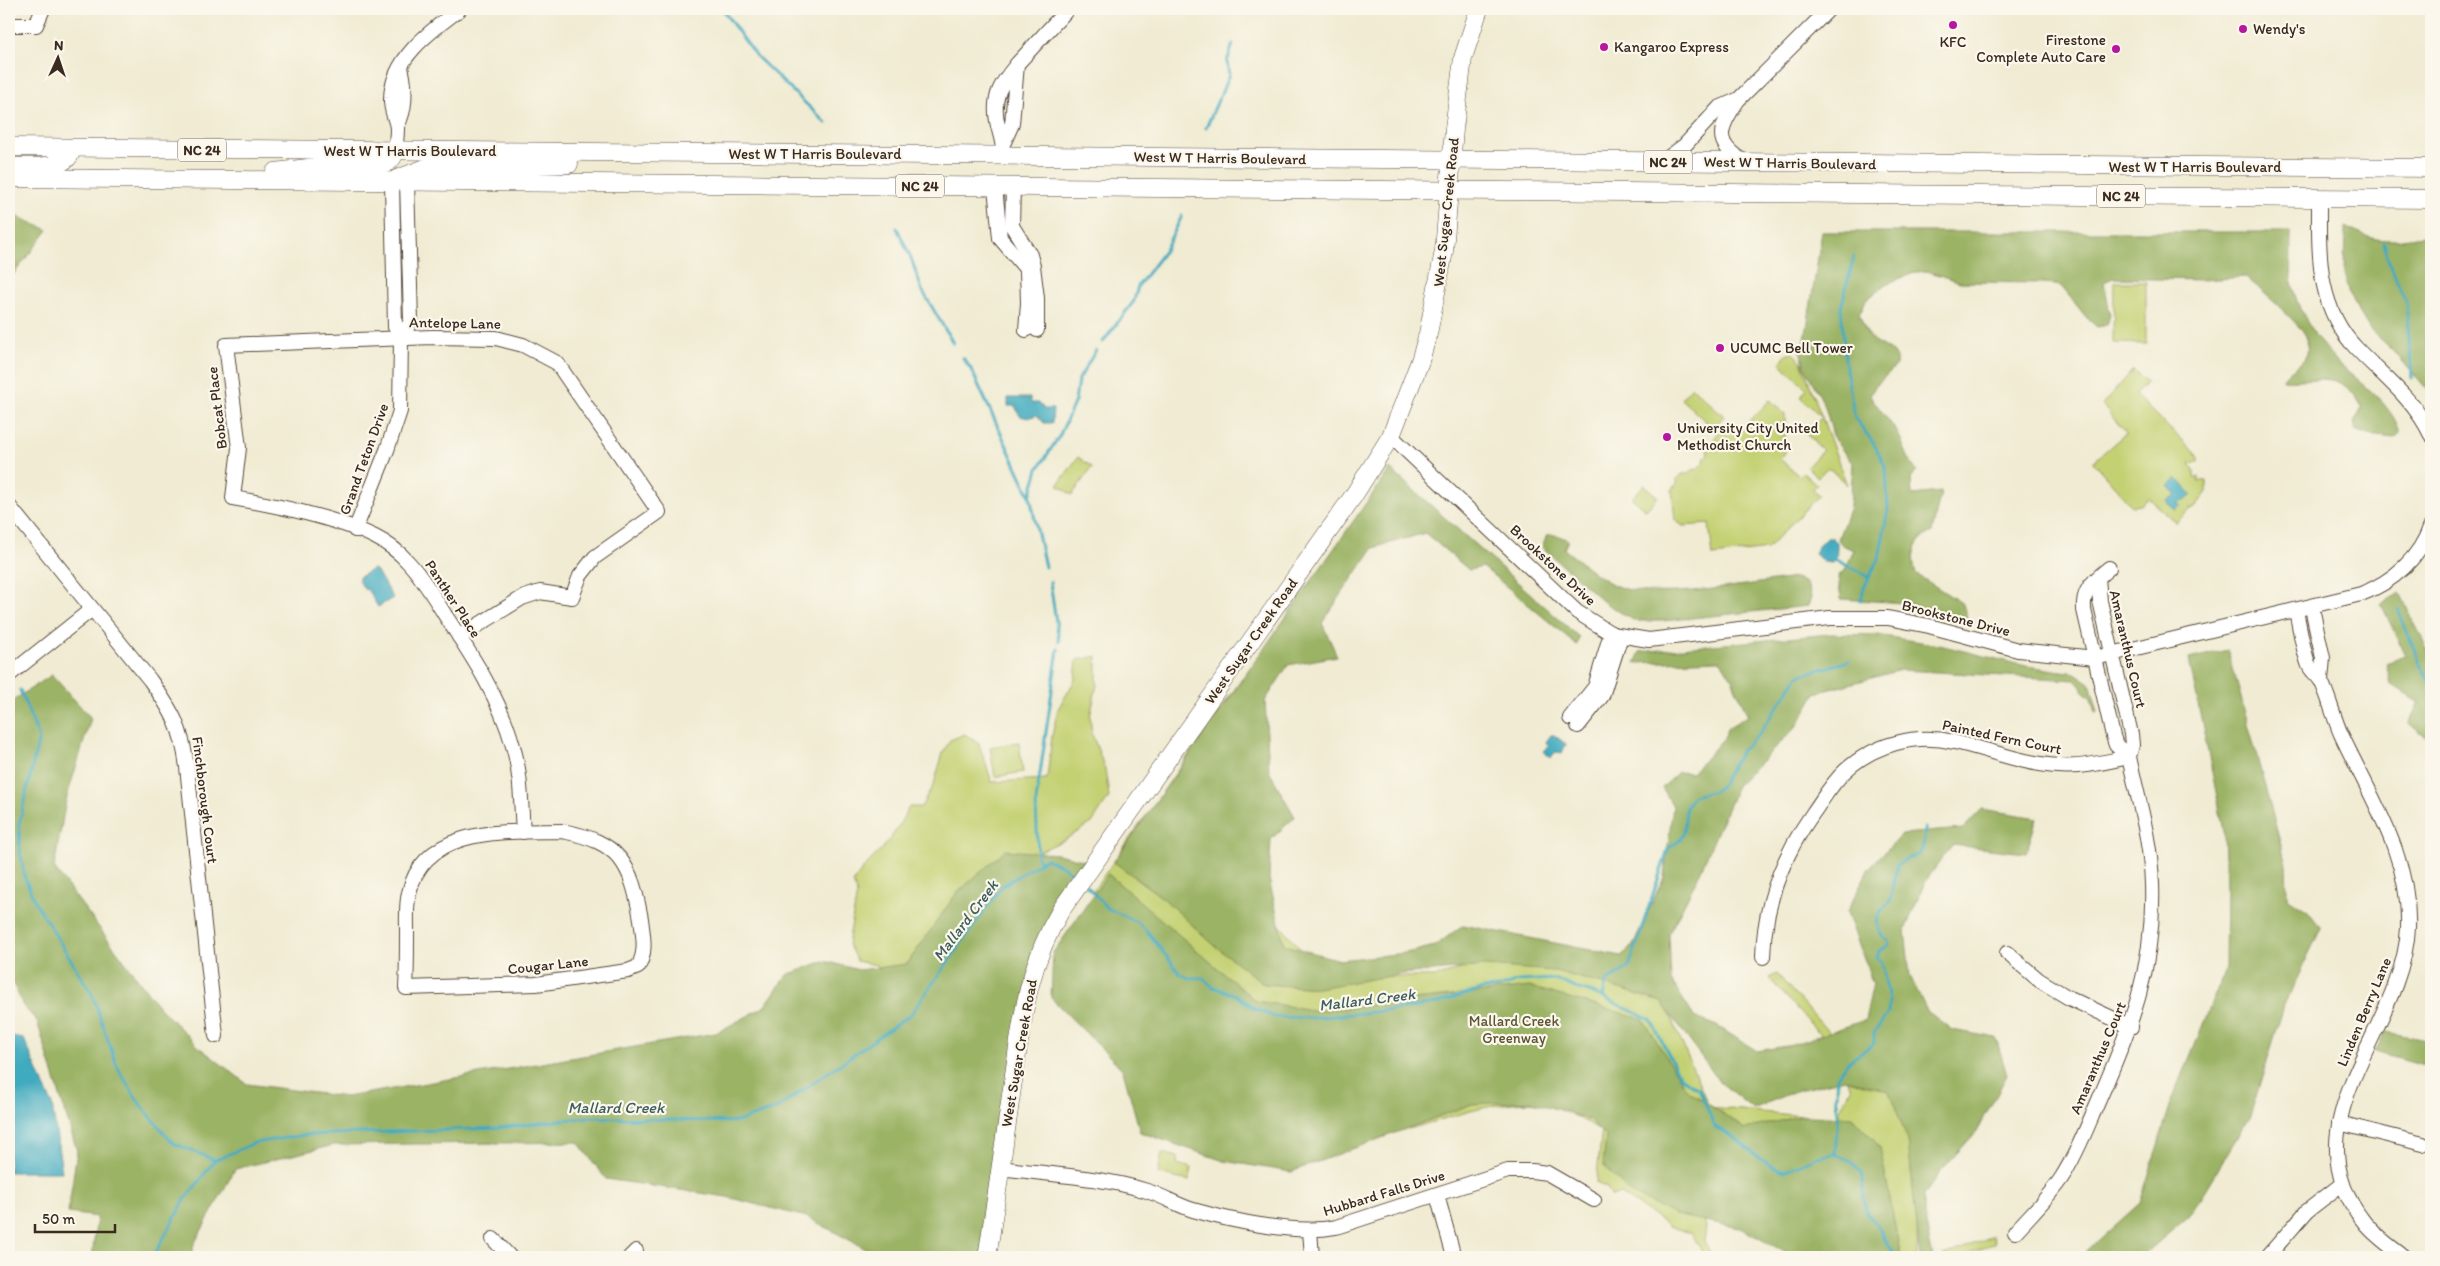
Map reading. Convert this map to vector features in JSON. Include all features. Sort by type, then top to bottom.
[{"type":"main road","name":"West Sugar Creek Road","points":[[987,1257],[1028,985],[1037,957],[1061,910],[1354,495],[1391,436],[1420,361],[1440,280],[1463,58],[1479,9]]},
{"type":"main road","name":"West W T Harris Boulevard","points":[[9,147],[684,154],[1004,148],[1451,160],[2431,168]]},
{"type":"main road","points":[[9,168],[51,165],[66,161],[71,154],[71,148]]},
{"type":"main road","points":[[241,180],[281,171],[316,167],[380,166],[386,164],[395,152]]},
{"type":"main road","points":[[399,182],[412,172],[426,168],[622,163],[684,154]]},
{"type":"main road","name":"West W T Harris Boulevard","points":[[9,178],[2431,199]]},
{"type":"street","points":[[9,25],[36,25],[43,9]]},
{"type":"street","points":[[395,152],[397,126],[391,113],[391,91],[401,67],[411,50],[424,37],[460,9]]},
{"type":"street","points":[[1746,163],[1728,151],[1721,134],[1722,126],[1738,100],[1829,9]]},
{"type":"street","points":[[1004,148],[1012,124],[1017,64],[1065,12]]},
{"type":"street","points":[[1661,162],[1684,146],[1720,108],[1738,100]]},
{"type":"street","name":"Grand Teton Drive","points":[[355,530],[398,419],[402,393],[402,338],[395,327],[399,182]]},
{"type":"street","points":[[994,187],[1000,238],[1026,270],[1031,330],[1038,298],[1034,266],[1030,255],[1012,226],[1013,187]]},
{"type":"street","points":[[2319,199],[2319,269],[2326,299],[2332,314],[2356,348],[2413,403],[2431,435]]},
{"type":"street","name":"Antelope Lane","points":[[226,345],[402,338],[496,338],[523,345],[557,363],[659,512],[595,557],[580,576],[572,597],[540,592],[522,598],[459,637]]},
{"type":"street","name":"Bobcat Place","points":[[226,345],[239,448],[233,498]]},
{"type":"street","name":"Brookstone Drive","points":[[1391,436],[1577,612],[1616,634],[1658,639],[1860,616],[1904,620],[2033,653],[2095,658],[2312,608],[2361,594],[2387,581],[2427,546],[2431,525]]},
{"type":"street","name":"Panther Place","points":[[233,498],[282,507],[355,530],[375,538],[408,561],[419,574],[459,637],[500,709],[514,747],[519,776],[523,832]]},
{"type":"street","name":"Finchborough Court","points":[[9,506],[150,680],[169,707],[179,727],[187,768],[216,1036]]},
{"type":"street","name":"Amaranthus Court","points":[[2015,1232],[2052,1192],[2074,1157],[2131,1027],[2145,976],[2153,911],[2152,882],[2147,838],[2129,758],[2132,745],[2131,734],[2098,589],[2103,573],[2089,585],[2083,601],[2113,736],[2116,745],[2129,758]]},
{"type":"street","name":"Linden Berry Lane","points":[[2312,608],[2322,658],[2321,680],[2340,731],[2393,841],[2405,881],[2408,905],[2406,945],[2398,980],[2347,1092],[2339,1123],[2337,1160],[2342,1184],[2353,1207],[2365,1223],[2404,1257]]},
{"type":"street","points":[[9,675],[92,609]]},
{"type":"street","name":"Linden Berry Lane","points":[[2296,611],[2307,662],[2311,671],[2321,680]]},
{"type":"street","points":[[1574,722],[1595,687],[1616,634]]},
{"type":"street","name":"Painted Fern Court","points":[[1763,957],[1764,927],[1770,895],[1795,838],[1834,783],[1859,760],[1875,751],[1906,741],[1937,739],[2056,766],[2096,764],[2129,758]]},
{"type":"street","name":"Cougar Lane","points":[[562,831],[585,836],[601,842],[625,864],[632,882],[645,949],[638,967],[628,971],[536,984],[406,988],[406,909],[412,882],[419,866],[436,849],[451,842],[486,834],[523,832],[562,831]]},
{"type":"street","points":[[2006,953],[2039,980],[2062,995],[2131,1027]]},
{"type":"street","points":[[2339,1123],[2422,1144]]},
{"type":"street","name":"Hubbard Falls Drive","points":[[1000,1168],[1117,1184],[1147,1191],[1180,1205],[1217,1216],[1310,1230],[1336,1227],[1508,1171],[1532,1170],[1547,1173],[1594,1200]]},
{"type":"street","points":[[2267,1257],[2307,1211],[2342,1184]]},
{"type":"street","points":[[1437,1195],[1454,1257]]},
{"type":"street","points":[[1310,1230],[1312,1257]]},
{"type":"street","points":[[493,1239],[510,1257]]},
{"type":"green space","points":[[9,213],[48,230],[9,280]]},
{"type":"green space","points":[[2345,227],[2369,237],[2387,240],[2431,235],[2431,395],[2399,357],[2370,330],[2352,300],[2344,274]]},
{"type":"green space","points":[[1822,232],[2291,232],[2291,267],[2294,293],[2305,318],[2321,344],[2334,359],[2384,404],[2391,413],[2400,433],[2395,438],[2368,435],[2356,430],[2354,423],[2362,407],[2346,387],[2337,382],[2318,379],[2282,380],[2306,356],[2308,347],[2306,337],[2287,314],[2246,277],[2202,280],[2113,278],[2104,282],[2110,315],[2107,325],[2097,327],[2087,318],[2061,286],[2044,283],[1960,282],[1927,271],[1917,272],[1888,283],[1866,300],[1859,315],[1869,337],[1895,354],[1897,365],[1875,386],[1870,396],[1898,433],[1908,457],[1917,471],[1911,479],[1912,495],[1941,492],[1932,532],[1921,539],[1915,549],[1913,561],[1916,574],[1963,604],[1967,619],[1905,603],[1841,599],[1838,576],[1845,570],[1854,550],[1842,545],[1838,539],[1850,507],[1853,464],[1834,439],[1825,406],[1804,366],[1800,348],[1805,341]]},
{"type":"green space","points":[[2114,282],[2146,282],[2146,344],[2113,343]]},
{"type":"green space","points":[[1788,353],[1793,353],[1801,361],[1822,417],[1800,397],[1807,389],[1780,363]]},
{"type":"green space","points":[[2133,370],[2147,382],[2135,395],[2199,457],[2199,462],[2190,463],[2194,470],[2194,477],[2199,477],[2199,481],[2207,481],[2207,492],[2194,509],[2190,509],[2176,523],[2149,498],[2141,505],[2132,506],[2093,462],[2126,433],[2102,405]]},
{"type":"green space","points":[[1692,387],[1724,416],[1713,428],[1681,399]]},
{"type":"green space","points":[[1770,400],[1785,414],[1785,453],[1780,459],[1799,476],[1803,472],[1817,485],[1813,489],[1819,495],[1767,549],[1713,556],[1709,524],[1683,526],[1675,520],[1672,490],[1678,482],[1676,480],[1682,474],[1688,474],[1694,469],[1696,470],[1705,461],[1704,459],[1708,455],[1707,447],[1729,420],[1740,431]]},
{"type":"green space","points":[[1822,417],[1847,485],[1828,467],[1818,477],[1807,467],[1823,450],[1806,434]]},
{"type":"green space","points":[[1078,457],[1092,467],[1072,495],[1058,485]]},
{"type":"green space","points":[[1390,469],[1579,637],[1577,645],[1483,567],[1469,570],[1425,533],[1373,548],[1322,623],[1337,656],[1288,665],[1265,701],[1269,771],[1295,817],[1271,839],[1269,879],[1284,945],[1340,960],[1406,953],[1435,946],[1463,925],[1621,956],[1632,947],[1664,877],[1673,806],[1662,788],[1678,772],[1692,773],[1725,737],[1727,728],[1748,716],[1732,679],[1720,660],[1635,663],[1640,652],[1830,634],[1877,635],[1939,645],[2026,666],[2075,673],[2090,683],[2098,712],[2096,714],[2091,698],[2083,691],[2082,685],[2075,680],[1901,670],[1816,693],[1796,727],[1737,786],[1697,879],[1669,934],[1671,980],[1694,1017],[1717,1026],[1757,1051],[1792,1045],[1865,1020],[1873,984],[1847,912],[1869,868],[1902,834],[1963,829],[1982,809],[2037,818],[2026,853],[1952,845],[1925,882],[1905,930],[1910,976],[1927,1011],[1952,1030],[1996,1038],[2007,1075],[1977,1131],[1941,1171],[1924,1194],[1924,1215],[1933,1257],[1920,1257],[1908,1141],[1889,1091],[1844,1079],[1795,1091],[1753,1109],[1720,1082],[1661,1002],[1555,971],[1485,966],[1401,974],[1318,988],[1264,984],[1214,945],[1164,899],[1114,862]]},
{"type":"green space","points":[[1644,485],[1658,497],[1646,510],[1632,498]]},
{"type":"green space","points":[[1547,535],[1557,535],[1568,540],[1564,549],[1594,573],[1614,585],[1630,590],[1676,592],[1796,578],[1807,584],[1811,597],[1808,606],[1663,621],[1635,621],[1605,603],[1542,547]]},
{"type":"green space","points":[[2400,593],[2431,657],[2431,740],[2409,723],[2419,702],[2391,684],[2386,663],[2406,656],[2381,604]]},
{"type":"green space","points":[[2228,650],[2286,864],[2287,897],[2308,911],[2321,928],[2284,1006],[2250,1116],[2189,1216],[2141,1257],[2080,1257],[2140,1203],[2170,1106],[2225,970],[2226,887],[2224,831],[2189,659]]},
{"type":"green space","points":[[1097,656],[1097,684],[1090,717],[1092,734],[1105,769],[1109,797],[1092,823],[1066,839],[1030,856],[905,980],[876,965],[857,961],[848,944],[857,894],[853,883],[862,869],[889,840],[909,807],[921,807],[934,784],[943,753],[950,740],[965,734],[979,744],[992,782],[1047,779],[1052,736],[1058,709],[1075,680],[1077,660]]},
{"type":"green space","name":"Mallard Creek Greenway","points":[[1251,666],[1270,913],[1323,976],[1435,977],[1513,953],[1652,972],[1709,1107],[1834,1119],[1851,1088],[1820,1034],[1769,978],[1777,974],[1863,1071],[1891,1022],[1918,1160],[1917,1257],[1887,1257],[1690,1162],[1706,1227],[1704,1241],[1713,1257],[1705,1257],[1692,1234],[1669,1226],[1620,1193],[1612,1196],[1607,1188],[1596,1183],[1602,1130],[1566,1111],[1537,1103],[1519,1103],[1481,1108],[1409,1129],[1384,1115],[1107,908],[1093,891]]},
{"type":"green space","points":[[52,675],[91,718],[66,800],[54,868],[159,1007],[199,1047],[247,1084],[346,1097],[716,1033],[764,1007],[787,975],[824,961],[859,970],[907,964],[956,894],[1005,850],[1058,854],[1094,863],[1037,957],[986,1257],[881,1257],[807,1217],[727,1197],[606,1179],[578,1142],[334,1145],[235,1169],[193,1246],[193,1257],[92,1257],[97,1217],[68,1213],[77,1151],[37,1021],[23,1006],[9,972],[9,703]]},
{"type":"green space","points":[[1019,742],[1023,772],[995,777],[990,747]]},
{"type":"green space","points":[[1108,874],[1256,1001],[1318,1011],[1530,987],[1643,1019],[1686,1089],[1745,1129],[1801,1116],[1852,1117],[1880,1147],[1901,1257],[1795,1257],[1740,1228],[1675,1215],[1629,1192],[1603,1165],[1606,1136],[1589,1119],[1530,1101],[1472,1104],[1291,1172],[1224,1161],[1140,1132],[1123,1070],[1051,998],[1053,953]]},
{"type":"green space","points":[[2386,1032],[2431,1041],[2431,1067],[2375,1051]]},
{"type":"green space","points":[[1162,1153],[1178,1157],[1177,1164],[1192,1168],[1189,1181],[1158,1174]]},
{"type":"green space","points":[[1993,1236],[1995,1243],[1962,1257],[1941,1257]]},
{"type":"water","points":[[1008,398],[1030,398],[1031,403],[1039,403],[1044,409],[1053,409],[1052,423],[1044,423],[1037,415],[1028,418],[1020,416],[1015,406],[1008,406]]},
{"type":"water","points":[[2177,478],[2192,495],[2184,502],[2182,500],[2179,503],[2181,505],[2176,510],[2168,504],[2167,500],[2176,495],[2168,486]]},
{"type":"water","points":[[1827,538],[1833,538],[1837,542],[1837,555],[1832,563],[1824,562],[1815,554],[1819,544]]},
{"type":"water","points":[[373,569],[376,570],[393,598],[378,607],[367,589],[365,590],[359,581],[359,577]]},
{"type":"water","points":[[1551,735],[1554,735],[1566,744],[1562,753],[1556,752],[1550,758],[1544,751],[1549,746],[1546,742]]},
{"type":"water","points":[[9,1035],[24,1039],[52,1104],[62,1172],[9,1172]]},
{"type":"waterway","points":[[722,9],[756,56],[826,123]]},
{"type":"waterway","points":[[1206,128],[1229,75],[1227,62],[1233,44]]},
{"type":"waterway","points":[[1103,342],[1134,301],[1138,286],[1165,250],[1182,216]]},
{"type":"waterway","points":[[897,228],[911,258],[922,290],[953,343]]},
{"type":"waterway","points":[[2384,243],[2388,259],[2406,303],[2412,378]]},
{"type":"waterway","points":[[1854,256],[1841,308],[1846,369],[1855,418],[1874,444],[1886,468],[1888,509],[1879,559],[1864,587],[1861,600]]},
{"type":"waterway","points":[[1030,496],[1038,469],[1060,435],[1075,401],[1078,381],[1096,350]]},
{"type":"waterway","points":[[963,358],[971,369],[1030,496],[1045,567]]},
{"type":"waterway","points":[[1834,559],[1869,577]]},
{"type":"waterway","points":[[1050,582],[1059,641]]},
{"type":"waterway","points":[[2398,609],[2419,662],[2431,684]]},
{"type":"waterway","points":[[1043,860],[1038,860],[1036,801],[1058,649]]},
{"type":"waterway","points":[[1603,998],[1606,982],[1629,967],[1668,849],[1680,840],[1684,832],[1686,807],[1693,796],[1714,791],[1720,787],[1742,750],[1758,735],[1798,676],[1849,661]]},
{"type":"waterway","points":[[20,690],[39,738],[19,824],[20,851],[25,878],[35,902],[92,994],[118,1069],[140,1104],[173,1143],[215,1160]]},
{"type":"waterway","points":[[1835,1154],[1838,1115],[1836,1098],[1837,1077],[1848,1062],[1870,1047],[1874,1042],[1874,1033],[1888,1013],[1889,1001],[1882,962],[1877,957],[1879,951],[1889,945],[1888,940],[1879,931],[1877,921],[1881,911],[1890,902],[1897,865],[1921,851],[1925,828]]},
{"type":"waterway","name":"Mallard Creek","points":[[1046,859],[1063,866],[1077,878]]},
{"type":"waterway","name":"Mallard Creek","points":[[153,1257],[184,1201],[215,1160],[254,1143],[305,1135],[498,1128],[589,1117],[737,1122],[776,1109],[911,1014],[1002,886],[1046,859]]},
{"type":"waterway","name":"Mallard Creek","points":[[1086,885],[1107,908],[1137,922],[1147,931],[1180,974],[1189,978],[1203,978],[1213,987],[1236,995],[1255,1009],[1275,1017],[1312,1018],[1403,1009],[1435,1004],[1483,989],[1498,988],[1518,981],[1555,979],[1575,988],[1593,993],[1651,1020],[1680,1077],[1699,1089],[1715,1127],[1767,1163],[1785,1171],[1816,1157],[1835,1154],[1851,1161],[1861,1173],[1866,1212],[1877,1225],[1896,1257]]},
{"type":"place","name":"KFC","points":[[1953,25]]},
{"type":"place","name":"Wendy's","points":[[2243,29]]},
{"type":"place","name":"Kangaroo Express","points":[[1604,47]]},
{"type":"place","name":"Firestone Complete Auto Care","points":[[2116,49]]},
{"type":"place","name":"UCUMC Bell Tower","points":[[1720,348]]},
{"type":"place","name":"University City United Methodist Church","points":[[1667,437]]}]
